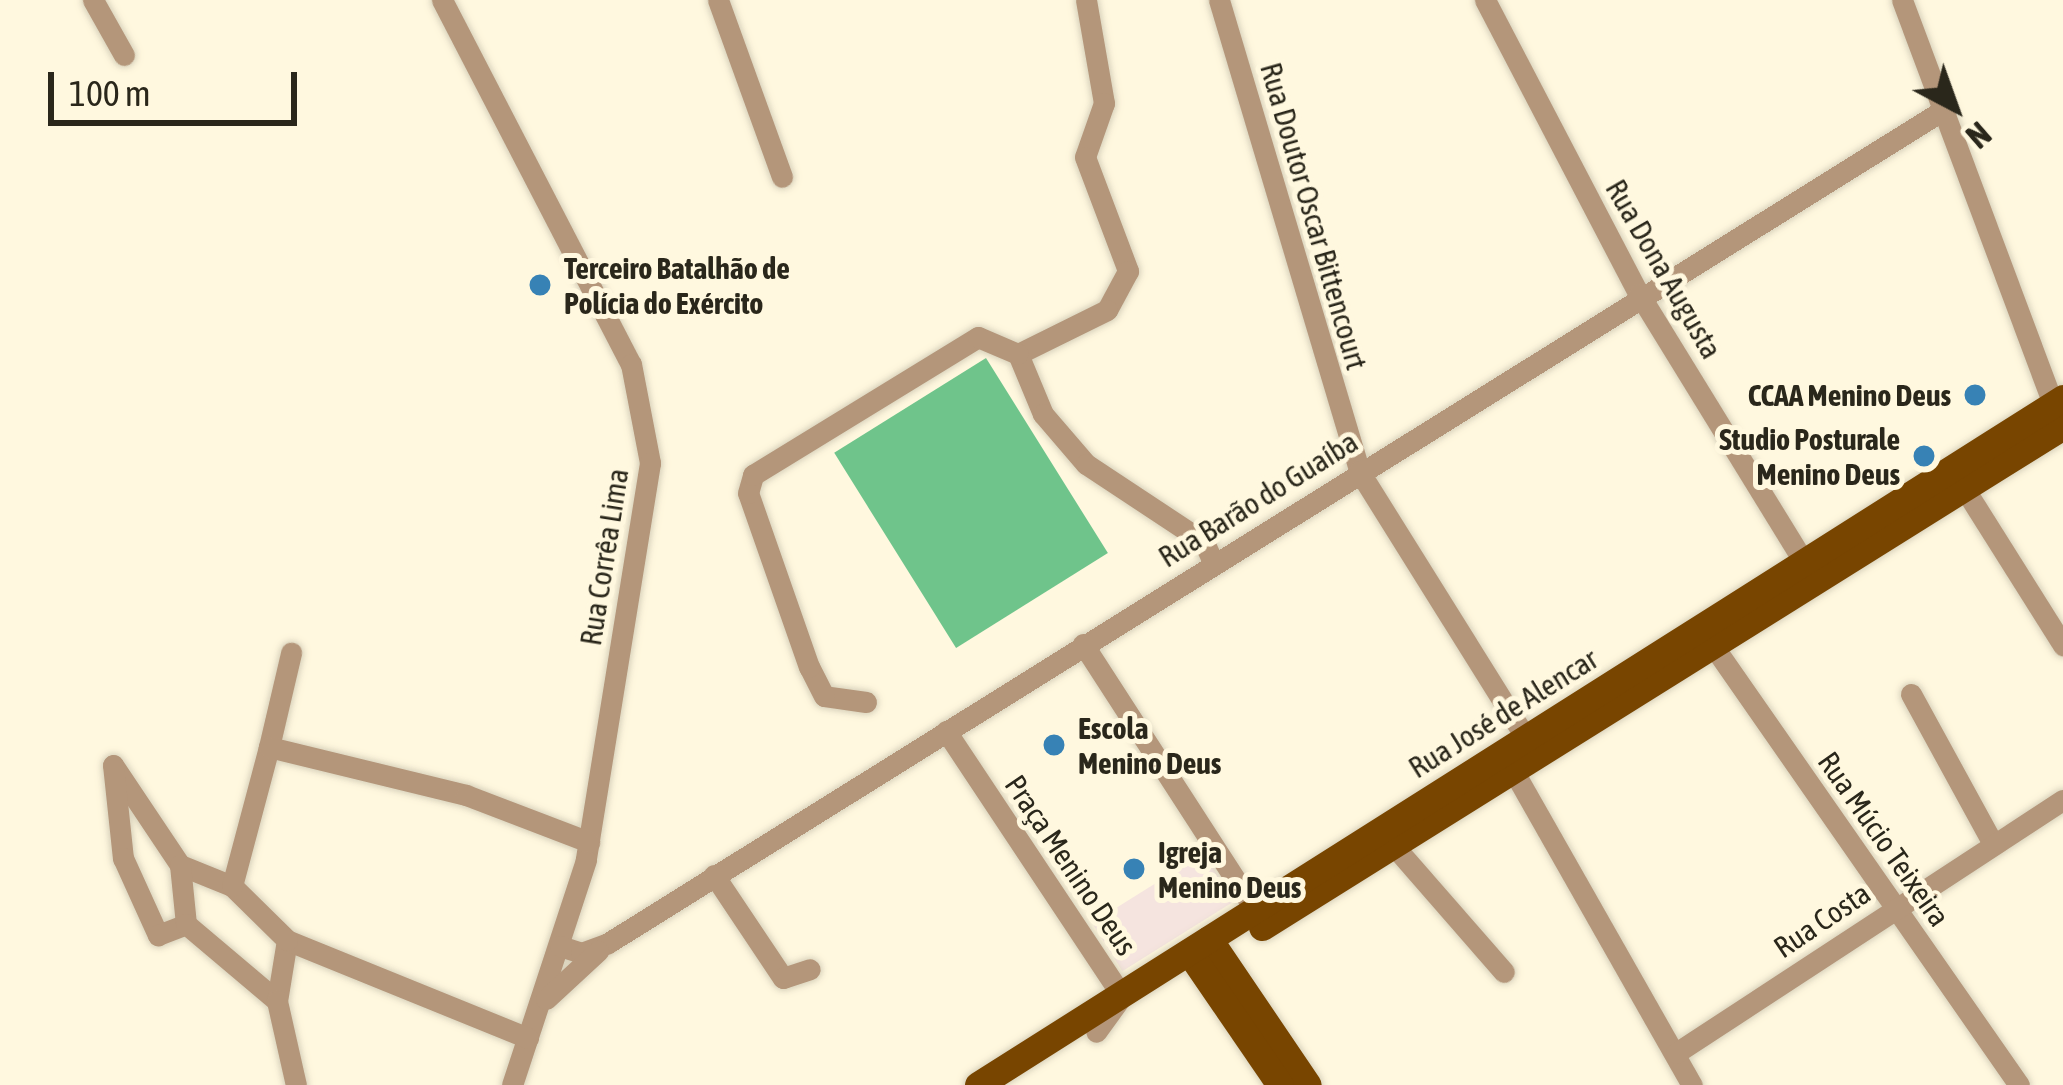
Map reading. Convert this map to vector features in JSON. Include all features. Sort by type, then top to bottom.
[{"type":"main road","name":"Rua José de Alencar","points":[[978,1085],[1122,996],[1394,845],[1706,636],[1964,488],[2060,414]]},
{"type":"main road","name":"Rua José de Alencar","points":[[1706,636],[1803,561],[2060,414]]},
{"type":"main road","name":"Rua José de Alencar","points":[[1204,953],[1255,910],[1526,756]]},
{"type":"main road","points":[[1009,1085],[1096,1032],[1204,953]]},
{"type":"main road","points":[[1204,953],[1280,1085]]},
{"type":"main road","points":[[1204,953],[1308,1085]]},
{"type":"street","points":[[93,0],[124,55]]},
{"type":"street","name":"Rua Corrêa Lima","points":[[442,0],[644,403],[650,463],[589,842],[560,946],[512,1085]]},
{"type":"street","points":[[718,0],[782,177]]},
{"type":"street","points":[[1018,354],[1107,310],[1128,271],[1085,157],[1104,103],[1087,0]]},
{"type":"street","name":"Rua Doutor Oscar Bittencourt","points":[[1219,0],[1359,471],[1526,756],[1692,1085]]},
{"type":"street","name":"Rua Dona Augusta","points":[[1485,0],[1640,294],[1803,561]]},
{"type":"street","points":[[1902,0],[2060,414]]},
{"type":"street","name":"Rua Barão do Guaíba","points":[[560,946],[581,953],[608,943],[1640,294],[1943,110]]},
{"type":"street","points":[[866,702],[824,696],[809,667],[748,493],[753,475],[978,338],[1018,354],[1043,414],[1086,464],[1204,542],[1213,562]]},
{"type":"street","points":[[1964,488],[2063,645]]},
{"type":"street","name":"Rua Múcio Teixeira","points":[[1706,636],[2019,1085]]},
{"type":"street","points":[[1083,644],[1255,910]]},
{"type":"street","points":[[232,886],[290,653]]},
{"type":"street","points":[[1911,694],[1993,844]]},
{"type":"street","name":"Praça Menino Deus","points":[[946,730],[1122,996],[1096,1032]]},
{"type":"street","points":[[269,747],[466,795],[589,842]]},
{"type":"street","points":[[187,924],[158,935],[140,897],[123,859],[113,765],[180,866],[187,924],[277,1001]]},
{"type":"street","name":"Rua Costa","points":[[1676,1053],[2063,800]]},
{"type":"street","points":[[1394,845],[1504,972]]},
{"type":"street","points":[[180,866],[232,886],[287,940],[532,1027],[608,943],[582,936],[569,916]]},
{"type":"street","points":[[714,875],[783,978],[810,969]]},
{"type":"street","points":[[287,940],[277,1001],[296,1085]]},
{"type":"shaded area","points":[[986,358],[1108,553],[956,648],[834,453]]},
{"type":"shaded area","points":[[1204,853],[1234,901],[1122,971],[1092,923]]},
{"type":"place","name":"Terceiro Batalhão de Polícia do Exército","points":[[540,285]]},
{"type":"place","name":"CCAA Menino Deus","points":[[1975,395]]},
{"type":"place","name":"Studio Posturale Menino Deus","points":[[1924,456]]},
{"type":"place","name":"Escola Menino Deus","points":[[1054,745]]},
{"type":"place","name":"Igreja Menino Deus","points":[[1134,869]]}]
